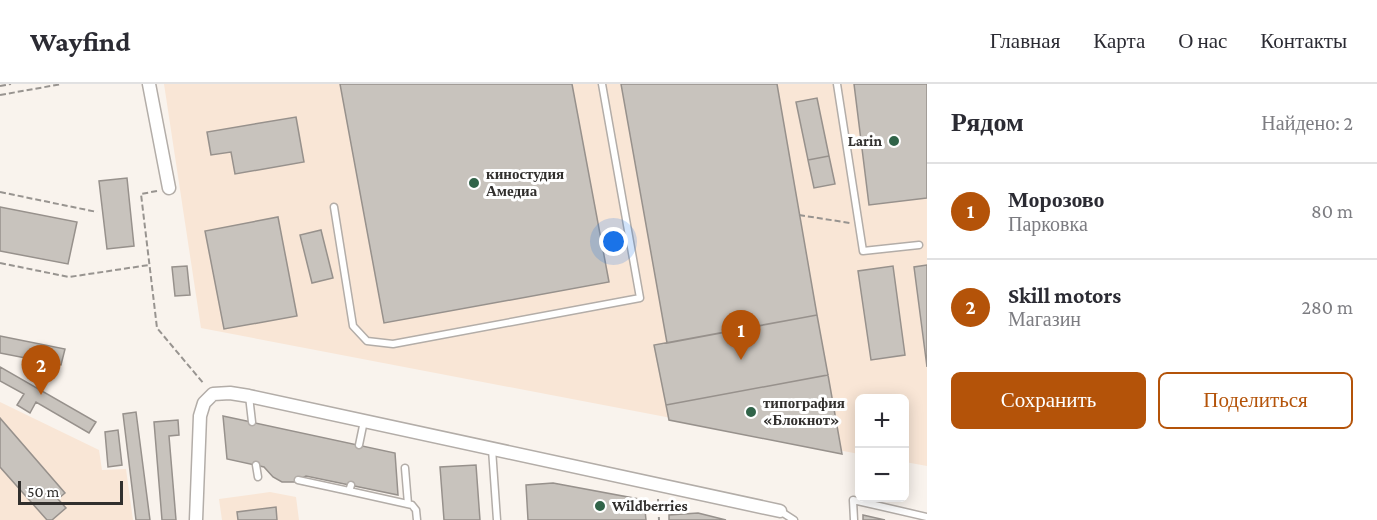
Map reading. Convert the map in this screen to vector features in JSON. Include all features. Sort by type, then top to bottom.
[{"type":"street","points":[[149,84],[169,189]]},
{"type":"street","points":[[196,520],[200,416],[204,403],[213,394],[230,393],[780,512]]},
{"type":"lane","points":[[334,207],[353,326],[367,341],[393,344],[640,298],[602,84]]},
{"type":"lane","points":[[837,84],[863,251],[920,246]]},
{"type":"lane","points":[[249,396],[252,422]]},
{"type":"lane","points":[[359,445],[364,421]]},
{"type":"lane","points":[[492,449],[497,520]]},
{"type":"lane","points":[[256,465],[258,477]]},
{"type":"lane","points":[[405,468],[408,504]]},
{"type":"lane","points":[[298,480],[350,488],[408,504],[415,508],[417,520]]},
{"type":"lane","points":[[854,520],[853,501],[927,517]]},
{"type":"lane","points":[[780,512],[794,520]]},
{"type":"path","points":[[0,86],[11,84]]},
{"type":"path","points":[[0,95],[62,84]]},
{"type":"path","points":[[169,189],[141,194],[157,328],[213,394]]},
{"type":"path","points":[[0,192],[97,212]]},
{"type":"path","points":[[799,215],[859,224]]},
{"type":"path","points":[[0,263],[69,277],[150,265]]},
{"type":"path","points":[[657,484],[659,520]]},
{"type":"shaded area","points":[[164,84],[927,84],[927,466],[909,463],[909,394],[855,394],[855,453],[201,328]]},
{"type":"shaded area","points":[[0,402],[99,450],[102,470],[126,469],[133,520],[0,520]]},
{"type":"shaded area","points":[[270,492],[296,497],[299,520],[222,520],[219,499]]},
{"type":"building","name":"киностудия Амедиа","points":[[340,84],[572,84],[609,282],[384,323]]},
{"type":"building","points":[[621,84],[777,84],[817,315],[667,343]]},
{"type":"building","name":"Larin","points":[[854,84],[927,84],[927,198],[869,205]]},
{"type":"building","points":[[817,98],[829,156],[808,160],[796,102]]},
{"type":"building","points":[[296,117],[304,162],[235,174],[231,152],[211,155],[207,132]]},
{"type":"building","points":[[829,156],[835,184],[814,188],[808,160]]},
{"type":"building","points":[[127,178],[134,246],[107,249],[99,181]]},
{"type":"building","points":[[0,207],[77,222],[68,264],[0,251]]},
{"type":"building","points":[[278,217],[297,316],[224,329],[205,231]]},
{"type":"building","points":[[321,230],[333,278],[312,283],[300,235]]},
{"type":"building","points":[[927,265],[927,367],[914,267]]},
{"type":"building","points":[[187,266],[190,295],[175,296],[172,267]]},
{"type":"building","points":[[893,266],[905,355],[871,360],[858,271]]},
{"type":"building","points":[[817,315],[828,375],[666,405],[654,345]]},
{"type":"building","points":[[0,336],[65,349],[61,365],[0,353]]},
{"type":"building","points":[[0,367],[96,422],[89,433],[36,402],[30,413],[17,405],[24,394],[0,381]]},
{"type":"building","name":"типография «Блокнот»","points":[[828,375],[842,454],[669,420],[666,405]]},
{"type":"building","points":[[136,412],[150,520],[136,520],[123,414]]},
{"type":"building","points":[[223,416],[395,453],[398,495],[306,476],[295,482],[282,482],[273,477],[264,467],[227,459]]},
{"type":"building","points":[[0,418],[65,493],[58,499],[66,508],[52,520],[47,520],[0,467]]},
{"type":"building","points":[[178,420],[179,435],[169,436],[176,520],[162,520],[154,422]]},
{"type":"building","points":[[118,430],[122,465],[108,467],[105,432]]},
{"type":"building","points":[[476,465],[480,520],[444,520],[440,467]]},
{"type":"building","points":[[553,483],[644,500],[646,520],[528,520],[526,485]]},
{"type":"building","points":[[276,507],[277,520],[238,520],[237,512]]},
{"type":"building","points":[[698,513],[726,520],[669,520],[669,515]]},
{"type":"building","points":[[863,515],[885,520],[863,520]]},
{"type":"place","name":"Larin","points":[[894,141]]},
{"type":"place","name":"киностудия Амедиа","points":[[474,183]]},
{"type":"place","name":"Морозово","points":[[741,360]]},
{"type":"place","name":"Skill motors","points":[[41,395]]},
{"type":"place","name":"типография «Блокнот»","points":[[751,412]]},
{"type":"place","name":"Wildberries","points":[[600,506]]}]
